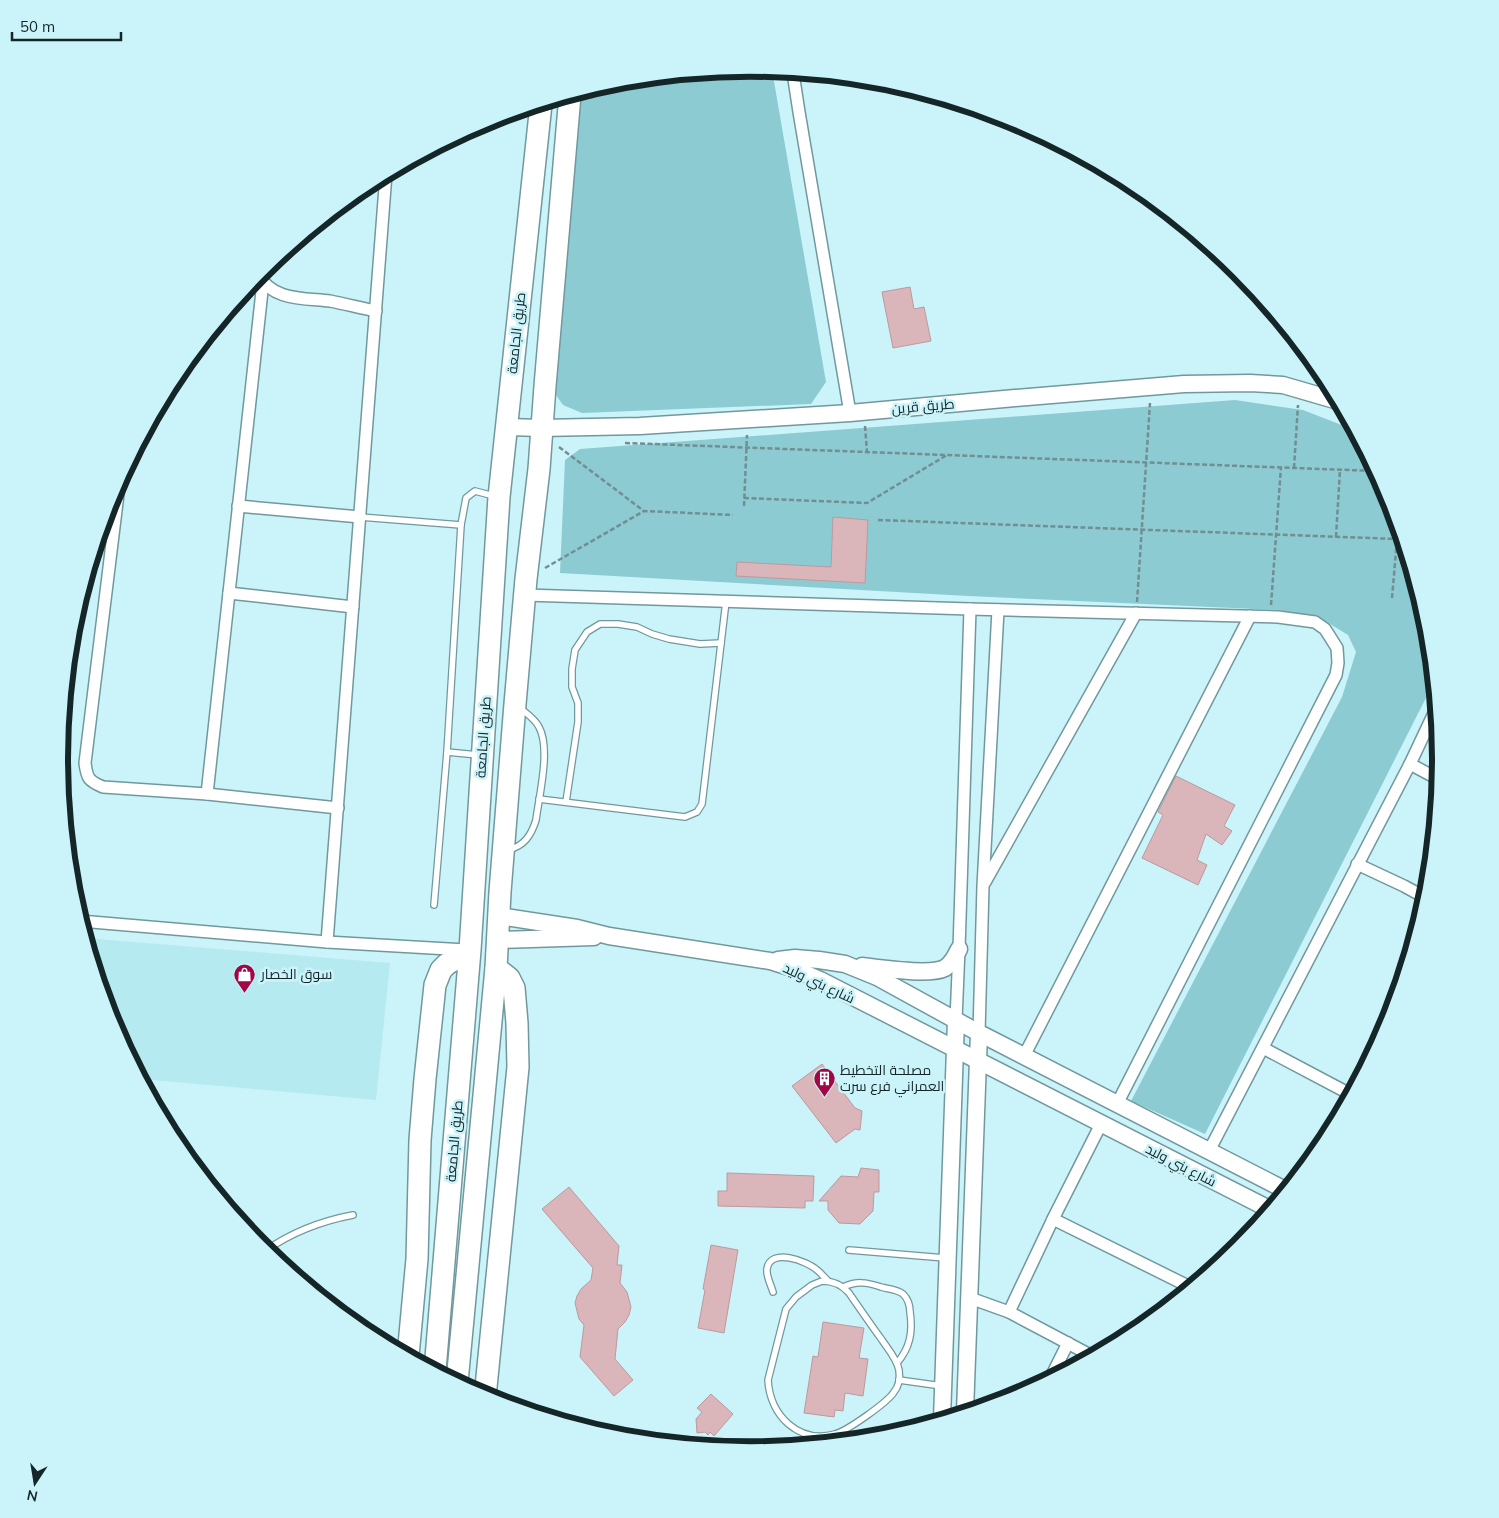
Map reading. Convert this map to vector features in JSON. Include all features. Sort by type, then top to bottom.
[{"type":"highway","name":"طريق الجامعة","points":[[458,1375],[496,955],[514,704],[539,469],[569,101]]},
{"type":"highway","name":"طريق الجامعة","points":[[435,1364],[469,953],[499,497],[539,110]]},
{"type":"highway","points":[[409,1350],[417,1259],[421,1131],[435,984],[446,964],[469,953]]},
{"type":"highway","points":[[486,1388],[518,1067],[514,988],[496,955]]},
{"type":"street","points":[[794,78],[857,412]]},
{"type":"street","points":[[327,942],[385,183]]},
{"type":"street","points":[[263,281],[278,293],[293,298],[330,301],[376,311]]},
{"type":"street","points":[[207,794],[259,285]]},
{"type":"street","name":"طريق قرين","points":[[506,427],[541,434],[857,412],[1184,384],[1250,383],[1283,385],[1328,398]]},
{"type":"street","points":[[117,504],[85,763],[86,776],[92,783],[103,787],[207,794],[338,808]]},
{"type":"street","points":[[238,506],[360,517]]},
{"type":"street","points":[[525,587],[726,601],[970,610],[1270,616],[1315,622],[1325,629],[1337,648],[1338,662],[1336,675],[1117,1104]]},
{"type":"street","points":[[229,593],[353,607]]},
{"type":"street","points":[[945,1412],[943,1386],[947,1259],[970,610]]},
{"type":"street","points":[[965,1406],[983,886],[998,610]]},
{"type":"street","points":[[983,886],[1136,613]]},
{"type":"street","points":[[1024,1056],[1250,616]]},
{"type":"street","points":[[1210,1151],[1430,722]]},
{"type":"street","points":[[1410,764],[1431,775]]},
{"type":"street","points":[[1357,864],[1418,893]]},
{"type":"street","points":[[499,916],[577,928],[609,936],[770,961]]},
{"type":"street","points":[[88,922],[469,953]]},
{"type":"street","points":[[496,955],[562,939],[609,936]]},
{"type":"street","points":[[845,964],[931,972],[944,968],[953,961],[959,949]]},
{"type":"street","name":"شارع بني وليد","points":[[770,961],[795,958],[819,960],[845,964],[877,977],[979,1033],[1280,1187]]},
{"type":"street","name":"شارع بني وليد","points":[[770,961],[820,980],[1264,1207]]},
{"type":"street","points":[[1263,1048],[1345,1091]]},
{"type":"street","points":[[1009,1312],[1101,1124]]},
{"type":"street","points":[[1054,1219],[1184,1284]]},
{"type":"street","points":[[970,1298],[1009,1312],[1086,1352]]},
{"type":"street","points":[[1056,1368],[1068,1342]]},
{"type":"lane","points":[[434,905],[447,752],[461,525],[466,498],[475,491],[499,497]]},
{"type":"lane","points":[[360,517],[461,525]]},
{"type":"lane","points":[[539,799],[685,817],[697,812],[702,804],[726,601]]},
{"type":"lane","points":[[566,802],[578,722],[578,703],[572,686],[572,669],[576,650],[587,632],[600,624],[618,624],[638,627],[669,639],[700,644],[721,642]]},
{"type":"lane","points":[[503,851],[517,848],[529,836],[536,820],[544,754],[544,740],[535,721],[514,704]]},
{"type":"lane","points":[[447,752],[482,756]]},
{"type":"lane","points":[[272,1246],[306,1228],[353,1215]]},
{"type":"lane","points":[[849,1250],[947,1259]]},
{"type":"lane","points":[[773,1292],[767,1269],[770,1262],[777,1258],[784,1257],[805,1262],[818,1270],[828,1281]]},
{"type":"lane","points":[[828,1281],[843,1287],[897,1363],[899,1380],[890,1397],[850,1427],[835,1434],[819,1436],[802,1432],[788,1424],[777,1412],[770,1397],[768,1380],[786,1309],[796,1297],[817,1283],[828,1281]]},
{"type":"lane","points":[[843,1287],[853,1283],[866,1282],[899,1292],[906,1298],[910,1307],[912,1322],[911,1337],[906,1351],[897,1363]]},
{"type":"lane","points":[[899,1380],[943,1386]]},
{"type":"path","points":[[1136,613],[1151,387]]},
{"type":"path","points":[[1294,468],[1300,389]]},
{"type":"path","points":[[857,412],[866,452]]},
{"type":"path","points":[[744,506],[748,419]]},
{"type":"path","points":[[541,434],[644,511],[733,515]]},
{"type":"path","points":[[619,443],[1367,471]]},
{"type":"path","points":[[744,498],[867,503],[947,455]]},
{"type":"path","points":[[1270,616],[1282,467]]},
{"type":"path","points":[[1336,537],[1340,470]]},
{"type":"path","points":[[525,587],[644,511]]},
{"type":"path","points":[[878,520],[1395,539]]},
{"type":"path","points":[[1392,598],[1397,545]]},
{"type":"shaded area","points":[[705,78],[773,78],[826,382],[811,404],[582,413],[563,405],[551,388],[575,100],[616,90],[660,83]]},
{"type":"shaded area","points":[[1235,400],[1303,410],[1344,426],[1380,498],[1395,540],[1408,582],[1418,626],[1428,694],[1205,1134],[1131,1101],[1342,697],[1356,652],[1348,635],[1322,619],[1279,610],[968,596],[560,573],[565,460],[580,449]]},
{"type":"shaded area","name":"سوق الخصار","points":[[92,939],[390,963],[376,1100],[148,1080],[119,1020]]},
{"type":"building","points":[[910,287],[914,309],[924,307],[931,341],[893,348],[882,292]]},
{"type":"building","points":[[833,517],[868,520],[865,583],[736,576],[737,562],[831,567]]},
{"type":"building","points":[[1176,776],[1235,805],[1224,826],[1232,831],[1222,845],[1206,834],[1197,860],[1207,865],[1198,885],[1142,858],[1163,815],[1158,812]]},
{"type":"building","name":"مصلحة التخطيط العمراني فرع سرت","points":[[822,1064],[855,1108],[862,1111],[860,1130],[855,1129],[836,1143],[792,1086]]},
{"type":"building","points":[[861,1168],[879,1170],[879,1192],[874,1192],[873,1211],[860,1224],[839,1223],[828,1210],[828,1201],[819,1201],[841,1176],[858,1177]]},
{"type":"building","points":[[727,1173],[814,1176],[813,1201],[805,1201],[805,1208],[718,1206],[718,1191],[727,1191]]},
{"type":"building","points":[[569,1187],[619,1246],[617,1265],[622,1265],[620,1283],[627,1292],[631,1307],[625,1322],[618,1329],[615,1359],[633,1380],[614,1396],[580,1357],[584,1325],[579,1319],[575,1303],[581,1289],[591,1280],[593,1268],[542,1209]]},
{"type":"building","points":[[711,1245],[738,1250],[724,1333],[698,1328]]},
{"type":"building","points":[[823,1322],[864,1328],[859,1358],[868,1359],[863,1396],[845,1393],[843,1411],[835,1410],[834,1417],[804,1413],[813,1356],[818,1357]]},
{"type":"building","points":[[711,1394],[733,1414],[714,1436],[710,1432],[708,1435],[705,1432],[697,1433],[696,1419],[702,1412],[697,1408]]},
{"type":"place","name":"سوق الخصار","points":[[245,993]]},
{"type":"place","name":"مصلحة التخطيط العمراني فرع سرت","points":[[824,1097]]}]
